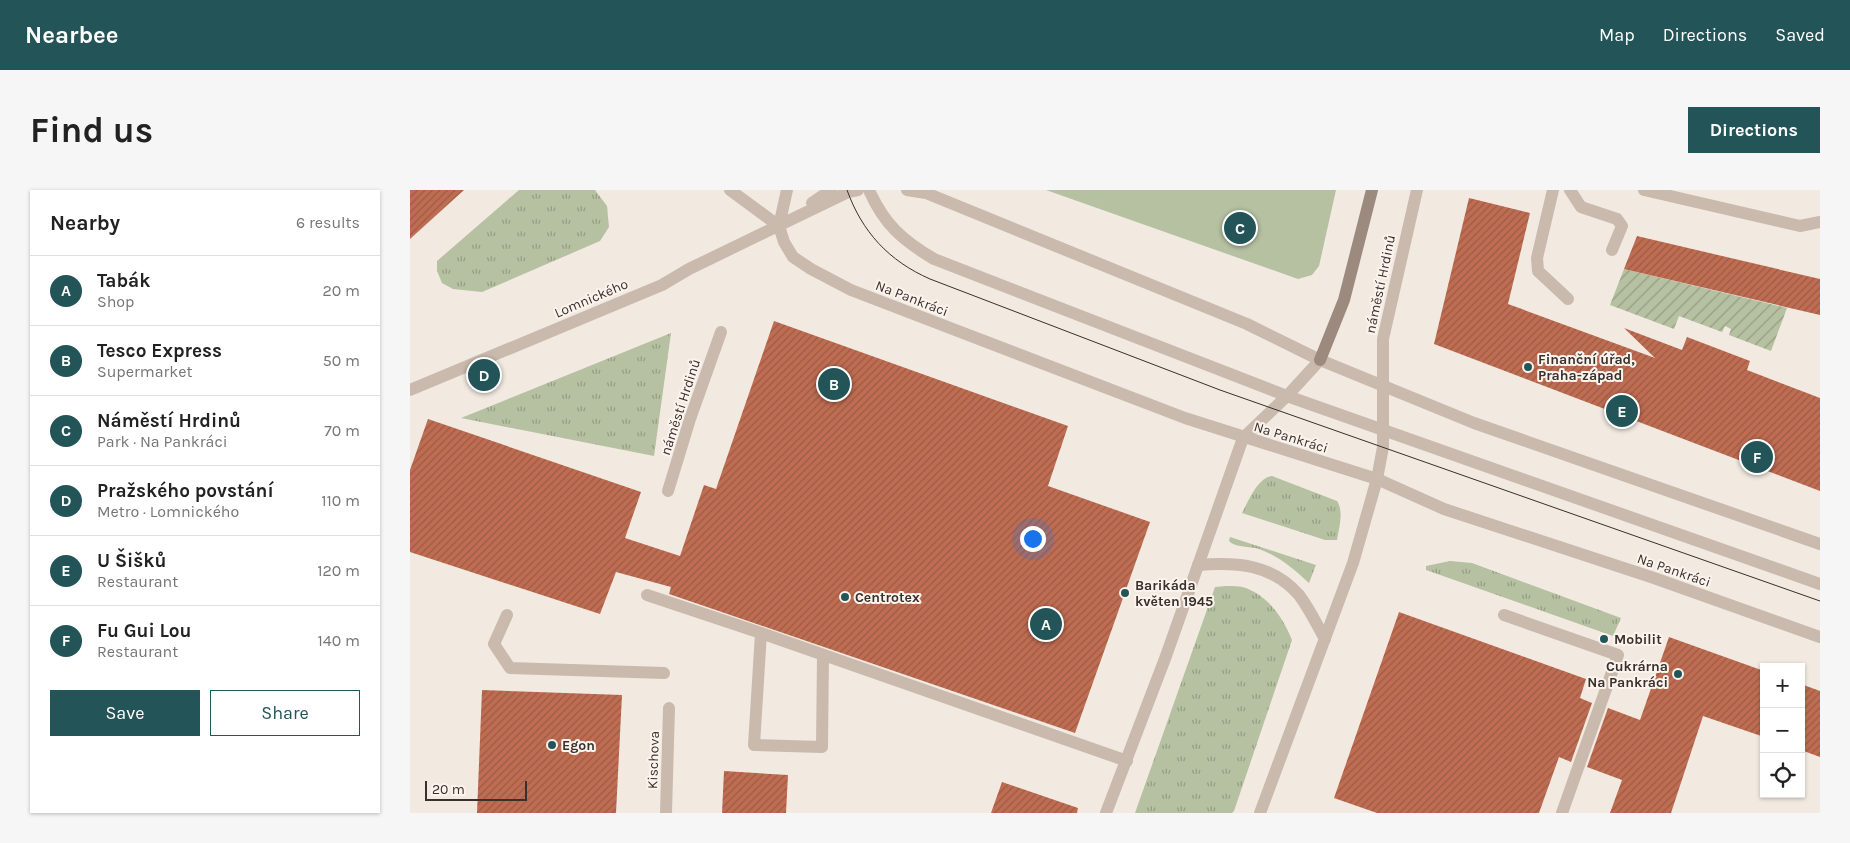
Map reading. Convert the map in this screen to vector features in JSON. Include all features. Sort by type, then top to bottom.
[{"type":"main road","points":[[1320,360],[1344,300],[1372,190]]},
{"type":"street","points":[[730,190],[779,226]]},
{"type":"street","points":[[779,226],[787,190]]},
{"type":"street","points":[[779,226],[831,190]]},
{"type":"street","points":[[779,226],[848,192],[858,190]]},
{"type":"street","points":[[869,190],[892,229],[934,259],[1287,396],[1820,584]]},
{"type":"street","points":[[907,190],[924,192],[1247,324],[1320,360],[1474,423],[1820,544]]},
{"type":"street","name":"náměstí Hrdinů","points":[[1260,813],[1353,563],[1377,479],[1383,447],[1383,339],[1416,190]]},
{"type":"street","points":[[1554,190],[1537,258],[1538,272],[1568,299]]},
{"type":"street","points":[[1570,190],[1581,207],[1617,219],[1622,226],[1612,250]]},
{"type":"street","points":[[1644,190],[1800,226],[1820,222]]},
{"type":"street","name":"Lomnického","points":[[410,390],[662,285],[779,226]]},
{"type":"street","name":"Na Pankráci","points":[[779,226],[784,242],[793,257],[811,269],[851,290],[1179,416],[1243,438],[1377,479],[1444,509],[1654,578],[1820,637]]},
{"type":"street","name":"náměstí Hrdinů","points":[[668,491],[690,419],[721,332]]},
{"type":"street","points":[[1106,813],[1127,761],[1243,438],[1287,396],[1320,360]]},
{"type":"street","points":[[1198,565],[1227,563],[1253,567],[1280,577],[1299,596],[1325,639]]},
{"type":"street","points":[[647,595],[1127,761]]},
{"type":"street","points":[[507,615],[494,644],[510,668],[664,673]]},
{"type":"street","points":[[1504,615],[1618,655],[1562,813]]},
{"type":"street","points":[[761,633],[754,745],[822,747],[823,655]]},
{"type":"street","name":"Kischova","points":[[666,813],[670,708]]},
{"type":"green space","points":[[519,190],[595,190],[607,206],[609,227],[600,241],[482,292],[453,289],[442,283],[437,271],[437,261]]},
{"type":"green space","points":[[1046,190],[1336,190],[1319,266],[1312,275],[1298,279]]},
{"type":"green space","points":[[1624,269],[1787,308],[1771,351],[1729,335],[1731,329],[1725,326],[1722,332],[1679,316],[1674,329],[1610,305]]},
{"type":"green space","points":[[671,333],[654,456],[461,418]]},
{"type":"green space","points":[[1272,476],[1337,501],[1341,515],[1337,540],[1325,540],[1242,513],[1258,485],[1267,477]]},
{"type":"green space","points":[[1230,537],[1316,565],[1309,583],[1280,559],[1259,549],[1235,545],[1229,541]]},
{"type":"green space","points":[[1450,561],[1472,563],[1621,618],[1613,636],[1426,570],[1426,566]]},
{"type":"green space","points":[[1215,587],[1246,588],[1262,597],[1280,616],[1292,640],[1234,811],[1232,813],[1135,813]]},
{"type":"building","points":[[410,190],[464,190],[410,239]]},
{"type":"building","points":[[1469,198],[1530,213],[1508,304],[1655,358],[1624,328],[1682,350],[1687,337],[1750,361],[1747,370],[1820,398],[1820,491],[1434,344]]},
{"type":"building","points":[[1637,236],[1820,279],[1820,315],[1624,269]]},
{"type":"building","points":[[774,321],[1068,426],[1048,486],[1150,522],[1075,733],[669,594],[671,587],[616,572],[600,614],[410,552],[410,470],[428,419],[641,492],[625,538],[680,556],[704,485],[716,489]]},
{"type":"building","points":[[1399,612],[1586,679],[1580,698],[1592,703],[1571,762],[1559,757],[1539,813],[1377,813],[1334,798]]},
{"type":"building","points":[[1669,637],[1760,670],[1760,736],[1703,716],[1671,813],[1610,813],[1622,780],[1587,767],[1608,708],[1640,720]]},
{"type":"building","points":[[1805,685],[1820,691],[1820,757],[1805,751]]},
{"type":"building","points":[[482,690],[622,695],[616,813],[477,813]]},
{"type":"building","points":[[724,771],[788,775],[786,813],[722,813]]},
{"type":"building","points":[[1002,782],[1078,808],[1077,813],[991,813]]},
{"type":"tram line","points":[[847,190],[861,219],[879,244],[915,272],[930,279],[1220,390],[1820,601]]},
{"type":"place","name":"Náměstí Hrdinů","points":[[1240,228]]},
{"type":"place","name":"Finanční úřad, Praha-západ","points":[[1528,367]]},
{"type":"place","name":"Pražského povstání","points":[[484,375]]},
{"type":"place","name":"Tesco Express","points":[[834,384]]},
{"type":"place","name":"U Šišků","points":[[1622,411]]},
{"type":"place","name":"Fu Gui Lou","points":[[1757,457]]},
{"type":"place","name":"Barikáda květen 1945","points":[[1125,593]]},
{"type":"place","name":"Centrotex","points":[[845,597]]},
{"type":"place","name":"Tabák","points":[[1046,624]]},
{"type":"place","name":"Mobilit","points":[[1604,639]]},
{"type":"place","name":"Cukrárna Na Pankráci","points":[[1678,674]]},
{"type":"place","name":"Egon","points":[[552,745]]}]
